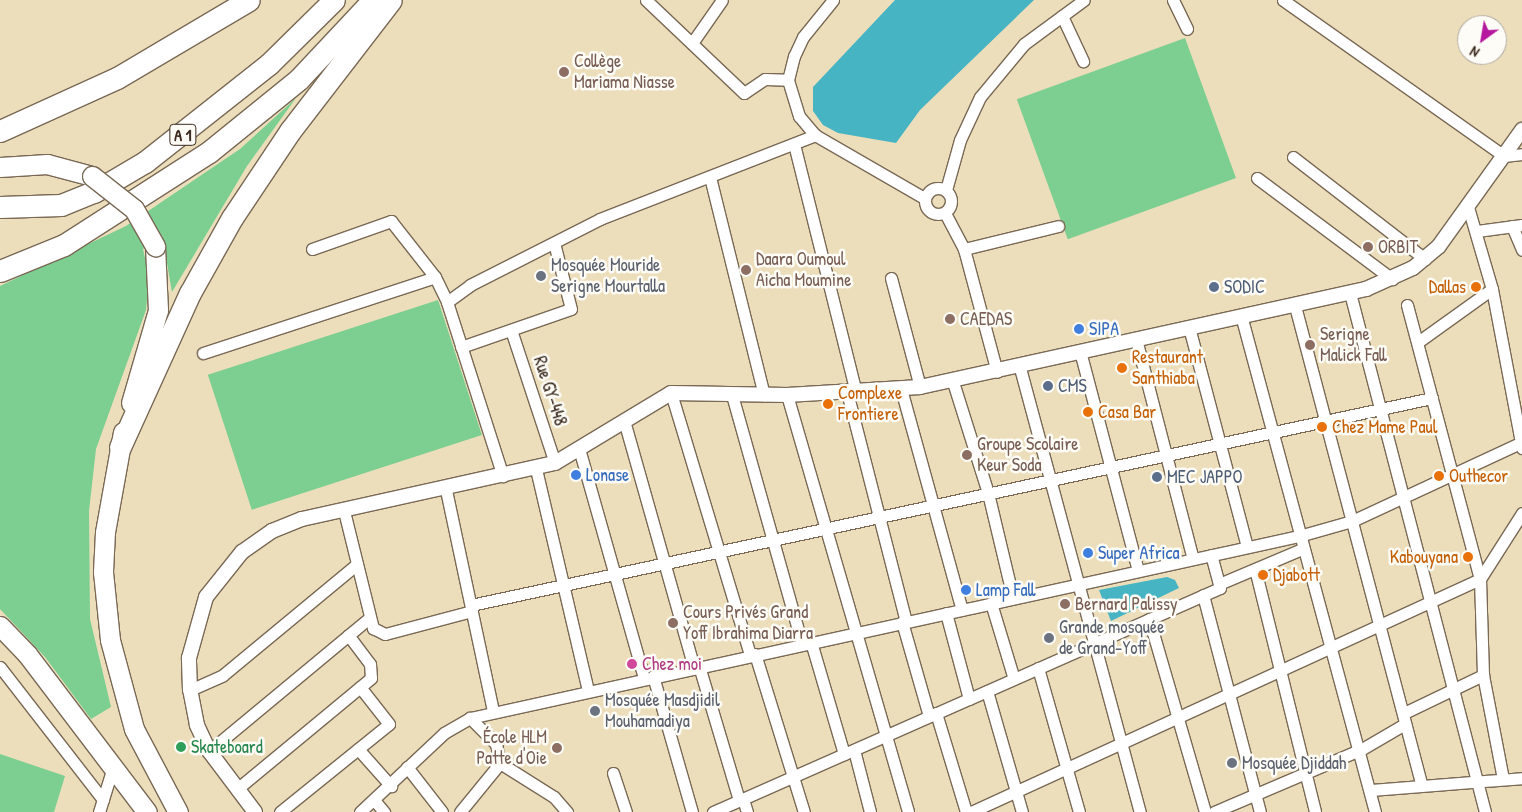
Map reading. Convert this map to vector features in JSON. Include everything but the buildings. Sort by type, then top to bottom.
[{"type":"highway","points":[[0,131],[117,78],[249,0]]},
{"type":"highway","name":"A 1","points":[[0,208],[61,205],[94,192],[146,162],[263,70],[334,0]]},
{"type":"highway","name":"A 1","points":[[0,259],[111,215],[229,138],[306,72],[373,0]]},
{"type":"highway","points":[[120,447],[190,293],[232,218],[290,131],[391,0]]},
{"type":"highway","points":[[0,167],[48,164],[92,176],[134,209],[155,246],[160,282],[156,322],[120,447],[104,552],[110,640],[140,743],[178,812]]},
{"type":"highway","points":[[0,271],[64,245],[111,215]]},
{"type":"highway","points":[[0,626],[27,654],[147,812]]},
{"type":"street","points":[[646,0],[744,93],[765,79],[788,80]]},
{"type":"street","points":[[692,43],[722,0]]},
{"type":"street","points":[[945,212],[952,201],[946,190],[960,140],[980,97],[1024,44],[1084,0]]},
{"type":"street","points":[[1173,0],[1187,29]]},
{"type":"street","points":[[1283,0],[1504,156],[1522,154]]},
{"type":"street","points":[[827,2],[803,37],[788,80],[799,116],[815,135],[924,198],[928,210],[945,212]]},
{"type":"street","points":[[1062,16],[1083,61]]},
{"type":"street","points":[[255,812],[209,750],[190,690],[189,658],[199,615],[230,564],[272,531],[344,511],[446,490],[555,463],[580,452],[672,393],[787,395],[920,387],[953,382],[1138,343],[1350,294],[1392,279],[1425,259],[1468,207],[1522,130]]},
{"type":"street","points":[[447,302],[600,219],[815,135]]},
{"type":"street","points":[[794,144],[904,622],[966,812]]},
{"type":"street","points":[[1293,157],[1425,259]]},
{"type":"street","points":[[710,176],[764,395]]},
{"type":"street","points":[[1257,178],[1392,279]]},
{"type":"street","points":[[924,198],[933,188],[946,190]]},
{"type":"street","points":[[360,812],[391,786],[407,767],[444,733],[470,718],[493,711],[588,690],[1299,536],[1352,521],[1522,444],[1492,289],[1477,231],[1468,207]]},
{"type":"street","points":[[945,212],[964,249],[997,372]]},
{"type":"street","points":[[312,250],[391,221],[435,278],[447,302],[503,476]]},
{"type":"street","points":[[1477,231],[1517,225],[1522,250]]},
{"type":"street","points":[[964,249],[1058,226]]},
{"type":"street","points":[[461,347],[571,309],[554,243]]},
{"type":"street","points":[[203,353],[435,278]]},
{"type":"street","points":[[891,278],[920,387]]},
{"type":"street","points":[[1418,342],[1492,289]]},
{"type":"street","points":[[1350,294],[1433,604],[1485,812]]},
{"type":"street","points":[[1407,305],[1454,474],[1480,580],[1483,675],[1502,779]]},
{"type":"street","points":[[1295,306],[1421,784]]},
{"type":"street","points":[[1242,319],[1302,549],[1362,749],[1375,812]]},
{"type":"street","name":"Rue GY-448","points":[[511,330],[555,463]]},
{"type":"street","points":[[1190,331],[1246,547]]},
{"type":"street","points":[[1138,343],[1193,559]]},
{"type":"street","points":[[1081,355],[1138,571]]},
{"type":"street","points":[[1020,368],[1140,812]]},
{"type":"street","points":[[953,382],[988,493],[1014,598]]},
{"type":"street","points":[[901,389],[962,610]]},
{"type":"street","points":[[672,393],[719,551],[804,812]]},
{"type":"street","points":[[732,395],[773,540],[806,643],[849,752],[870,812]]},
{"type":"street","points":[[787,395],[908,812]]},
{"type":"street","points":[[344,511],[369,618],[373,628],[385,634],[471,608],[560,585],[1432,398]]},
{"type":"street","points":[[625,424],[667,562],[696,667],[747,812]]},
{"type":"street","points":[[580,452],[615,574],[692,812]]},
{"type":"street","points":[[536,469],[560,585],[588,690]]},
{"type":"street","points":[[446,490],[493,711]]},
{"type":"street","points":[[971,812],[1433,604],[1480,580],[1522,513]]},
{"type":"street","points":[[1219,584],[1302,549]]},
{"type":"street","points":[[712,812],[1220,588],[1211,555]]},
{"type":"street","points":[[190,690],[223,675],[357,564]]},
{"type":"street","points":[[1255,569],[1315,812]]},
{"type":"street","points":[[1203,595],[1260,812]]},
{"type":"street","points":[[991,603],[1014,679]]},
{"type":"street","points":[[946,613],[969,698]]},
{"type":"street","points":[[209,750],[369,618]]},
{"type":"street","points":[[1149,619],[1205,812]]},
{"type":"street","points":[[237,789],[371,678],[372,670],[348,636]]},
{"type":"street","points":[[0,667],[103,800]]},
{"type":"street","points":[[1038,668],[1079,812]]},
{"type":"street","points":[[1214,812],[1305,770],[1362,749],[1405,718],[1483,675]]},
{"type":"street","points":[[280,812],[389,722],[360,688]]},
{"type":"street","points":[[987,690],[1022,812]]},
{"type":"street","points":[[470,718],[496,744],[500,763],[554,797],[564,811]]},
{"type":"street","points":[[358,749],[391,786]]},
{"type":"street","points":[[460,812],[500,763]]},
{"type":"street","points":[[99,812],[113,767]]},
{"type":"street","points":[[407,767],[442,812]]},
{"type":"street","points":[[613,773],[626,812]]},
{"type":"street","points":[[1371,790],[1421,784],[1522,778]]},
{"type":"street","points":[[374,800],[384,812]]},
{"type":"green space","points":[[1185,38],[1236,178],[1068,239],[1017,99]]},
{"type":"green space","points":[[296,98],[247,166],[172,292],[162,235],[143,249],[149,276],[146,310],[96,449],[89,511],[90,619],[111,707],[91,719],[45,657],[0,609],[0,286],[126,226],[240,149]]},
{"type":"green space","points":[[438,300],[482,435],[252,510],[208,375]]},
{"type":"green space","points":[[0,754],[65,776],[54,812],[0,812]]},
{"type":"water","points":[[895,0],[1034,0],[920,110],[896,143],[838,133],[823,125],[813,111],[813,87]]},
{"type":"water","points":[[1167,577],[1175,580],[1179,588],[1111,621],[1099,590]]},
{"type":"place","name":"Collège Mariama Niasse","points":[[564,72]]},
{"type":"place","name":"ORBIT","points":[[1368,247]]},
{"type":"place","name":"Daara Oumoul Aicha Moumine","points":[[746,270]]},
{"type":"place","name":"Mosquée Mouride Serigne Mourtalla","points":[[541,276]]},
{"type":"place","name":"SODIC","points":[[1214,287]]},
{"type":"place","name":"Dallas","points":[[1476,287]]},
{"type":"place","name":"CAEDAS","points":[[950,319]]},
{"type":"place","name":"SIPA","points":[[1079,329]]},
{"type":"place","name":"Serigne Malick Fall","points":[[1310,345]]},
{"type":"place","name":"Restaurant Santhiaba","points":[[1122,368]]},
{"type":"place","name":"CMS","points":[[1048,386]]},
{"type":"place","name":"Complexe Frontiere","points":[[828,404]]},
{"type":"place","name":"Casa Bar","points":[[1088,412]]},
{"type":"place","name":"Chez Mame Paul","points":[[1322,427]]},
{"type":"place","name":"Groupe Scolaire Keur Soda","points":[[967,455]]},
{"type":"place","name":"Lonase","points":[[576,475]]},
{"type":"place","name":"Outhecor","points":[[1439,476]]},
{"type":"place","name":"MEC JAPPO","points":[[1157,477]]},
{"type":"place","name":"Super Africa","points":[[1088,553]]},
{"type":"place","name":"Kabouyana","points":[[1468,557]]},
{"type":"place","name":"Djabott","points":[[1263,575]]},
{"type":"place","name":"Lamp Fall","points":[[966,590]]},
{"type":"place","name":"Bernard Palissy","points":[[1065,604]]},
{"type":"place","name":"Cours Privés Grand Yoff Ibrahima Diarra","points":[[673,623]]},
{"type":"place","name":"Grande mosquée de Grand-Yoff","points":[[1049,638]]},
{"type":"place","name":"Chez moi","points":[[632,664]]},
{"type":"place","name":"Mosquée Masdjidil Mouhamadiya","points":[[595,711]]},
{"type":"place","name":"Skateboard","points":[[181,747]]},
{"type":"place","name":"École HLM Patte d'Oie","points":[[557,748]]},
{"type":"place","name":"Mosquée Djiddah","points":[[1232,763]]}]
